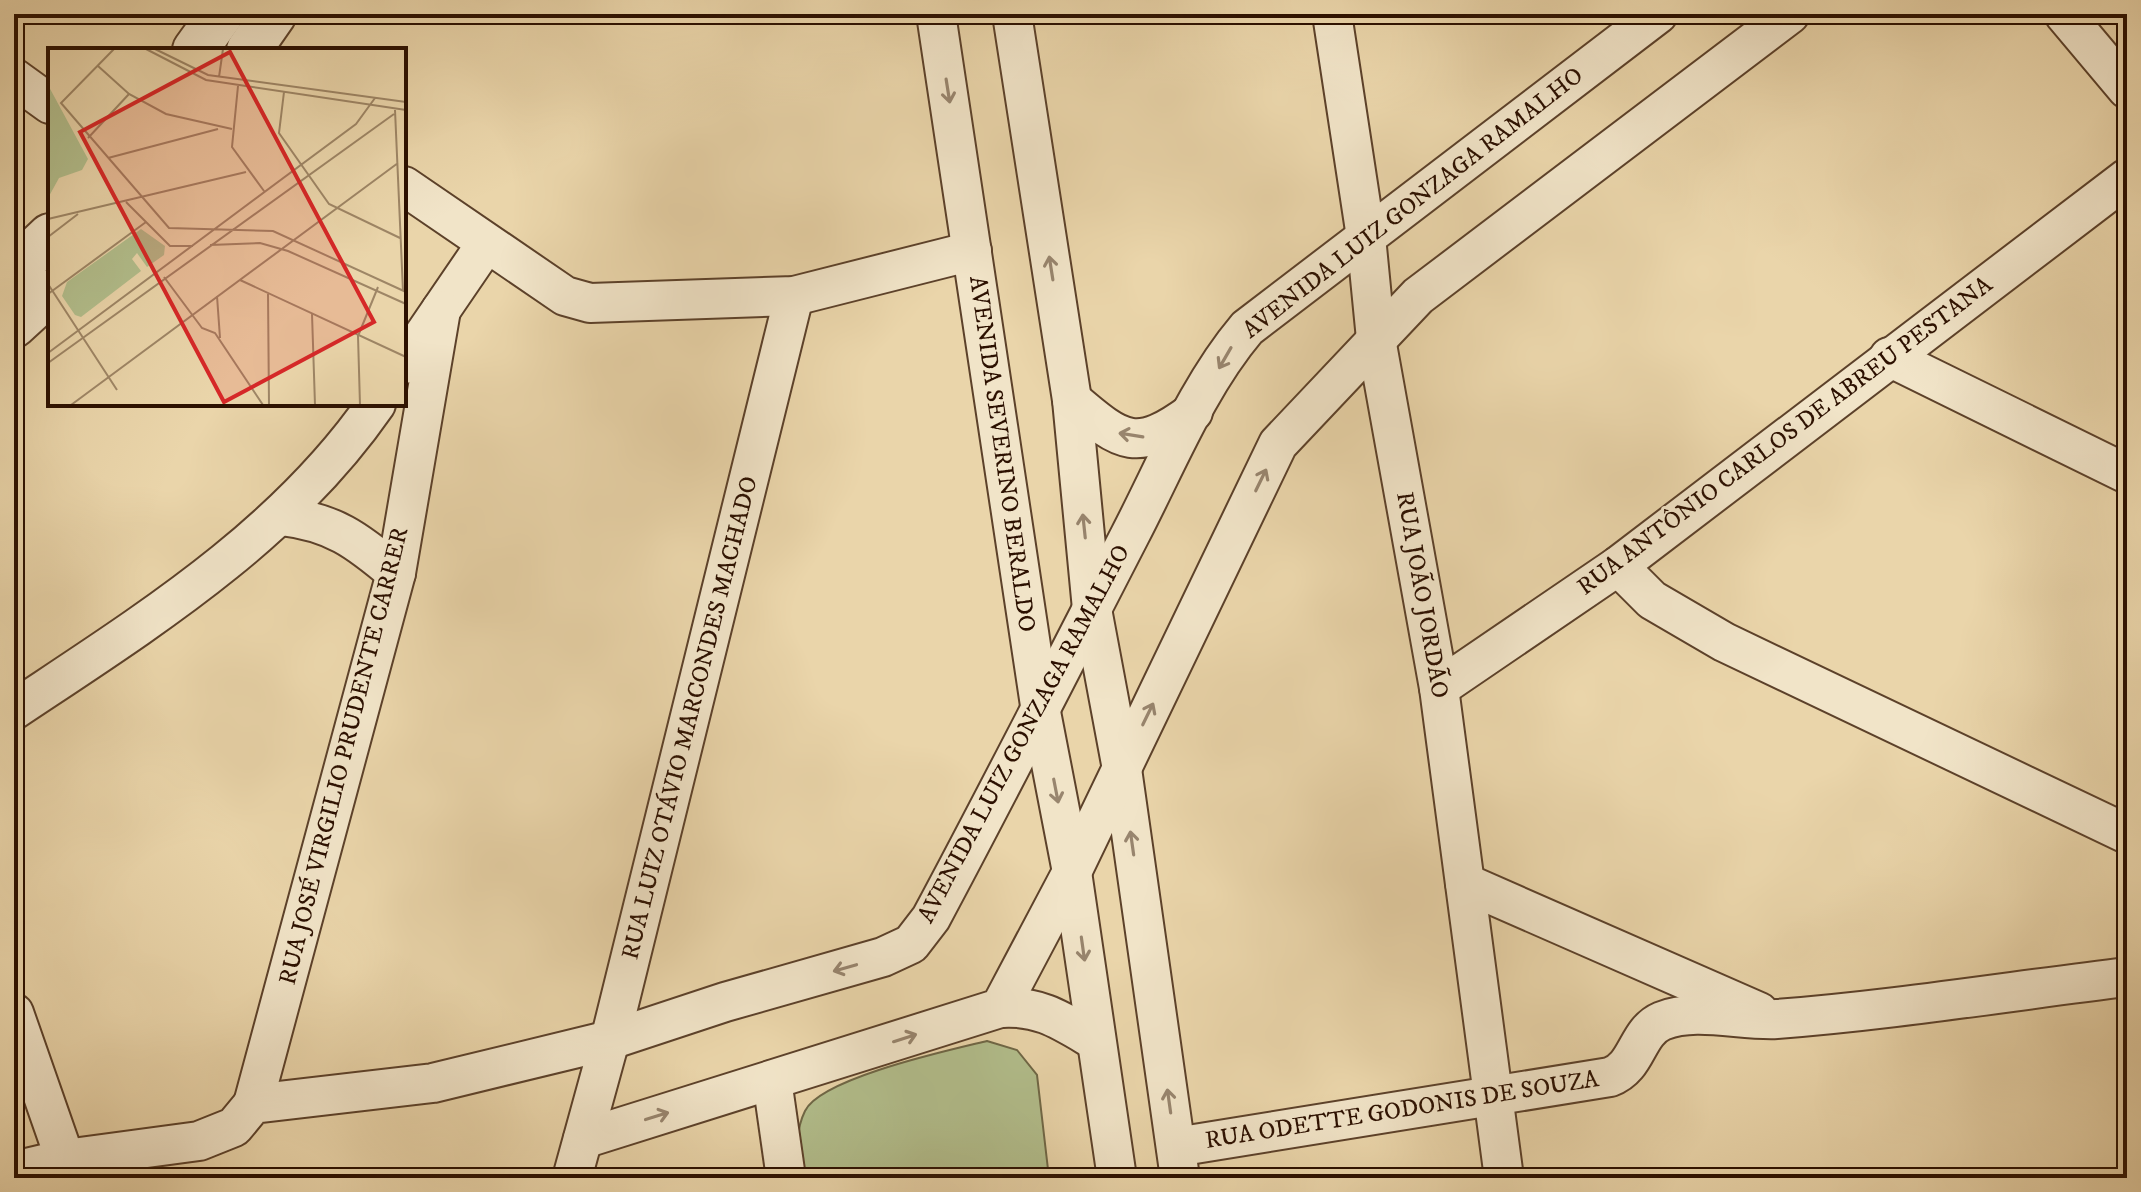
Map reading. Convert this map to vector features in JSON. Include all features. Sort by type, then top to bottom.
[{"type":"street","points":[[196,48],[221,14]]},
{"type":"street","points":[[250,48],[274,14]]},
{"type":"street","name":"AVENIDA SEVERINO BERALDO","points":[[936,14],[1041,712],[1072,872],[1117,1178]]},
{"type":"street","points":[[1012,14],[1072,400],[1092,609],[1122,769],[1178,1163]]},
{"type":"street","name":"RUA JOÃO JORDÃO","points":[[1332,14],[1366,237],[1376,339],[1439,688],[1490,1095],[1504,1178]]},
{"type":"street","name":"AVENIDA LUIZ GONZAGA RAMALHO","points":[[253,1104],[433,1083],[610,1040],[725,1002],[883,957],[911,944],[931,918],[1041,712],[1193,412],[1232,346],[1247,328],[1658,14]]},
{"type":"street","points":[[1000,1008],[1072,872],[1278,444],[1418,296],[1790,14]]},
{"type":"street","points":[[2064,14],[2127,89]]},
{"type":"street","points":[[14,78],[48,103]]},
{"type":"street","name":"RUA ANTÔNIO CARLOS DE ABREU PESTANA","points":[[1439,688],[1618,566],[2127,178]]},
{"type":"street","points":[[406,187],[565,296],[590,303],[794,296],[972,251]]},
{"type":"street","points":[[14,270],[48,238]]},
{"type":"street","points":[[406,361],[486,244]]},
{"type":"street","points":[[14,325],[48,294]]},
{"type":"street","name":"RUA LUIZ OTÁVIO MARCONDES MACHADO","points":[[572,1178],[610,1040],[794,296]]},
{"type":"street","name":"RUA JOSÉ VIRGILIO PRUDENTE CARRER","points":[[253,1104],[396,573],[441,310]]},
{"type":"street","points":[[1889,357],[2127,474]]},
{"type":"street","points":[[1072,400],[1102,426],[1130,439],[1161,435],[1193,412]]},
{"type":"street","points":[[14,710],[177,602],[281,516],[357,431],[375,406]]},
{"type":"street","points":[[281,516],[315,520],[336,528],[361,543],[396,573]]},
{"type":"street","points":[[1618,566],[1652,600],[1724,642],[2127,834]]},
{"type":"street","points":[[1465,883],[1775,1019]]},
{"type":"street","name":"RUA ODETTE GODONIS DE SOUZA","points":[[1178,1163],[1490,1095],[1622,1073],[1650,1028],[1663,1020],[1684,1017],[1775,1019],[2127,977]]},
{"type":"street","points":[[583,1139],[1000,1008],[1024,1006],[1051,1015],[1096,1041]]},
{"type":"street","points":[[14,1013],[65,1159]]},
{"type":"street","points":[[772,1080],[786,1178]]},
{"type":"street","points":[[14,1171],[65,1159],[199,1141],[234,1127],[253,1104]]},
{"type":"green space","points":[[987,1041],[1017,1050],[1037,1075],[1049,1178],[800,1178],[799,1128],[805,1111],[816,1099],[835,1087],[888,1067]]}]
